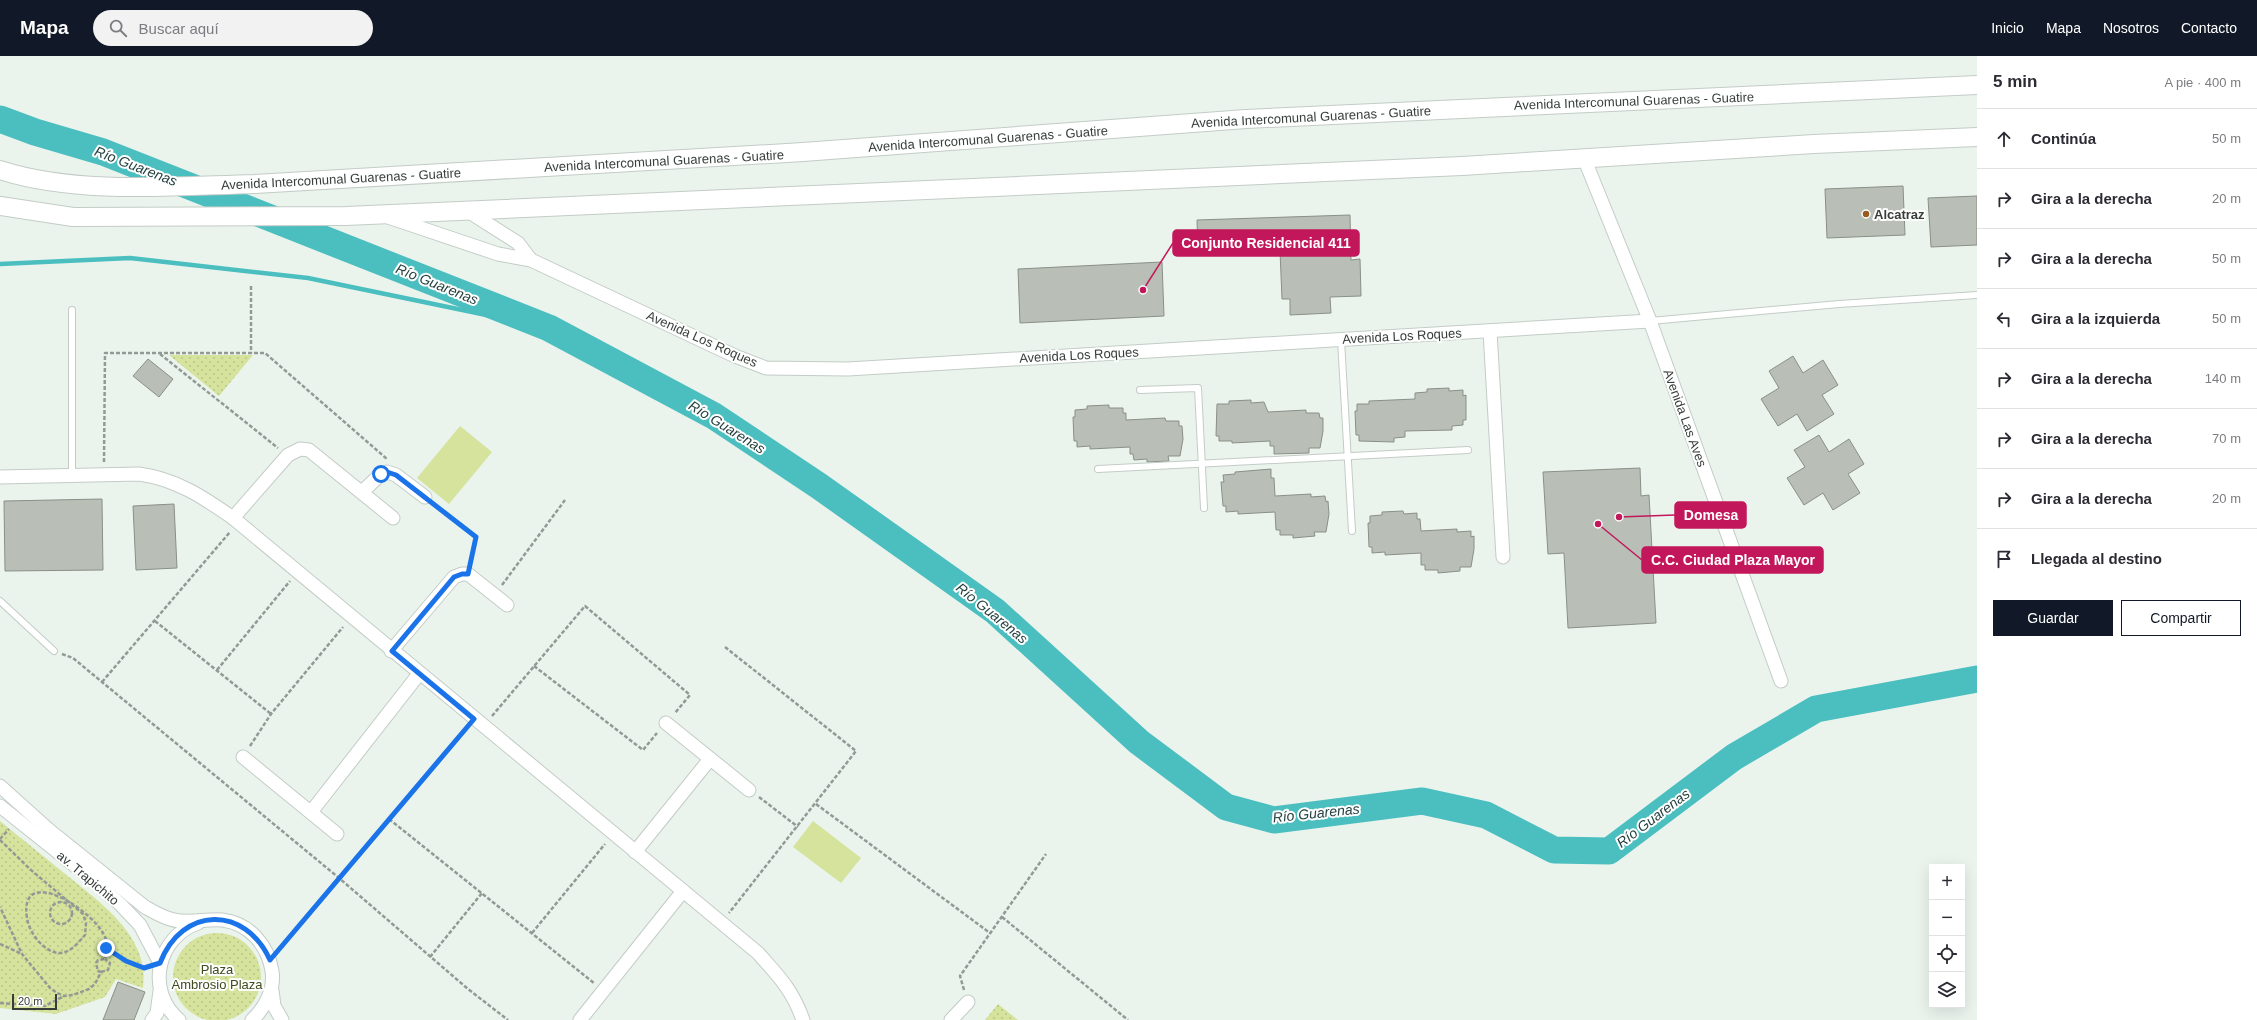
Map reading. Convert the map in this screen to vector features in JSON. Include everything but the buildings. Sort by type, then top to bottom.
[{"type":"main road","name":"Avenida Intercomunal Guarenas - Guatire","points":[[0,170],[25,178],[76,185],[173,186],[255,184],[803,152],[1246,119],[1977,85]]},
{"type":"main road","points":[[0,206],[73,217],[175,218],[346,216],[1454,166],[1814,144],[1977,137]]},
{"type":"street","name":"Avenida Las Aves","points":[[1584,158],[1650,321],[1781,681]]},
{"type":"street","name":"Avenida Los Roques","points":[[466,210],[518,243],[531,260]]},
{"type":"street","name":"Avenida Los Roques","points":[[379,214],[498,254],[531,260],[735,356],[766,368],[848,369],[1650,321]]},
{"type":"street","points":[[1490,331],[1503,557]]},
{"type":"street","points":[[236,521],[288,455],[300,449],[309,450],[393,518]]},
{"type":"street","points":[[362,492],[381,474],[387,472],[396,475],[425,497]]},
{"type":"street","points":[[0,477],[139,474],[158,476],[177,483],[199,495],[236,521],[351,618],[758,953],[783,980],[796,999],[803,1020]]},
{"type":"street","points":[[392,651],[454,577],[462,574],[468,574],[507,605]]},
{"type":"street","points":[[311,812],[419,674]]},
{"type":"street","points":[[666,724],[749,790]]},
{"type":"street","points":[[243,757],[337,834]]},
{"type":"street","points":[[635,852],[710,758]]},
{"type":"street","points":[[0,786],[49,830],[145,907],[160,915],[181,921],[223,920],[239,925],[254,934],[264,946],[270,960],[273,974],[271,989],[266,1003],[252,1020]]},
{"type":"street","name":"av. Trapichito","points":[[0,806],[94,881],[121,905],[140,925],[160,963]]},
{"type":"street","points":[[580,1020],[682,891]]},
{"type":"street","points":[[179,1020],[165,1004],[160,991],[158,977],[160,963],[166,948],[175,936],[189,926],[206,920]]},
{"type":"street","points":[[271,989],[274,1006],[282,1020]]},
{"type":"street","points":[[152,1020],[157,1013],[160,991]]},
{"type":"street","points":[[951,1020],[968,1002]]},
{"type":"lane","points":[[1650,321],[1839,304],[1977,295]]},
{"type":"lane","points":[[72,310],[72,475]]},
{"type":"lane","points":[[1341,340],[1352,531]]},
{"type":"lane","points":[[1140,390],[1198,388],[1204,508]]},
{"type":"lane","points":[[1098,469],[1468,450]]},
{"type":"lane","points":[[0,601],[54,651]]},
{"type":"path","points":[[251,286],[251,353]]},
{"type":"path","points":[[104,475],[105,353],[264,353],[387,458],[387,472]]},
{"type":"path","points":[[159,353],[288,455]]},
{"type":"path","points":[[425,497],[476,537],[468,574]]},
{"type":"path","points":[[494,595],[565,500]]},
{"type":"path","points":[[102,682],[155,621],[236,521]]},
{"type":"path","points":[[217,670],[298,572]]},
{"type":"path","points":[[270,960],[389,819],[478,723],[534,666],[584,606],[690,695],[643,750],[534,666]]},
{"type":"path","points":[[243,757],[271,714],[351,618]]},
{"type":"path","points":[[155,621],[271,714]]},
{"type":"path","points":[[721,923],[798,827],[856,751],[725,646]]},
{"type":"path","points":[[54,651],[73,658],[339,878],[430,957],[508,1020]]},
{"type":"path","points":[[749,790],[798,827]]},
{"type":"path","points":[[816,804],[990,933]]},
{"type":"path","points":[[389,819],[604,990]]},
{"type":"path","points":[[10,829],[0,839],[31,870],[83,914],[86,923],[86,935],[72,949],[60,953],[52,951],[37,940],[30,931],[27,919],[28,900],[34,894],[43,891],[55,893],[68,903],[83,914],[98,925],[106,940],[105,958]]},
{"type":"path","points":[[532,933],[613,834]]},
{"type":"path","points":[[968,1002],[960,976],[1046,854]]},
{"type":"path","points":[[430,957],[482,893]]},
{"type":"path","points":[[58,903],[68,903],[72,912],[70,920],[61,924],[56,923],[50,915],[53,905],[58,903]]},
{"type":"path","points":[[0,907],[22,954],[50,988],[64,996]]},
{"type":"path","points":[[1002,917],[1128,1020]]},
{"type":"path","points":[[0,944],[22,954]]},
{"type":"path","points":[[106,948],[126,961],[144,968],[160,963]]},
{"type":"path","points":[[0,1003],[45,1006],[64,996],[73,995],[89,989],[95,984],[101,972],[105,972],[110,967],[110,963],[105,958]]},
{"type":"path","points":[[101,972],[98,971],[96,963],[98,960],[105,958]]},
{"type":"green space","points":[[169,355],[253,355],[219,396]]},
{"type":"green space","points":[[460,426],[492,452],[449,504],[417,478]]},
{"type":"green space","points":[[0,821],[92,895],[119,922],[130,936],[139,952],[143,969],[143,988],[116,979],[105,997],[56,1014],[0,1008]]},
{"type":"green space","points":[[813,821],[861,858],[841,883],[793,847]]},
{"type":"green space","name":"Plaza Ambrosio Plaza","points":[[217,933],[234,936],[242,940],[254,952],[258,960],[261,977],[258,994],[254,1002],[242,1014],[234,1018],[217,1021],[200,1018],[192,1014],[180,1002],[176,994],[173,977],[176,960],[180,952],[192,940],[200,936]]},
{"type":"green space","points":[[998,1004],[1018,1020],[985,1020]]},
{"type":"waterway","name":"Río Guarenas","points":[[0,119],[35,132],[103,152],[549,328],[714,416],[819,486],[995,611],[1139,742],[1226,807],[1274,820],[1422,801],[1486,815],[1554,850],[1609,851],[1734,757],[1816,709],[1977,679]]},
{"type":"waterway","points":[[0,264],[130,258],[308,278],[549,328]]},
{"type":"place","name":"Alcatraz","points":[[1866,214]]},
{"type":"place","name":"Conjunto Residencial 411","points":[[1143,290]]},
{"type":"place","name":"Domesa","points":[[1619,517]]},
{"type":"place","name":"C.C. Ciudad Plaza Mayor","points":[[1598,524]]},
{"type":"route","points":[[106,948],[126,961],[144,968],[160,963],[166,948],[175,936],[189,926],[206,920],[223,920],[239,925],[254,934],[264,946],[270,960],[474,719],[392,651],[454,577],[462,574],[468,574],[476,537],[396,475],[387,472],[381,474]]}]
